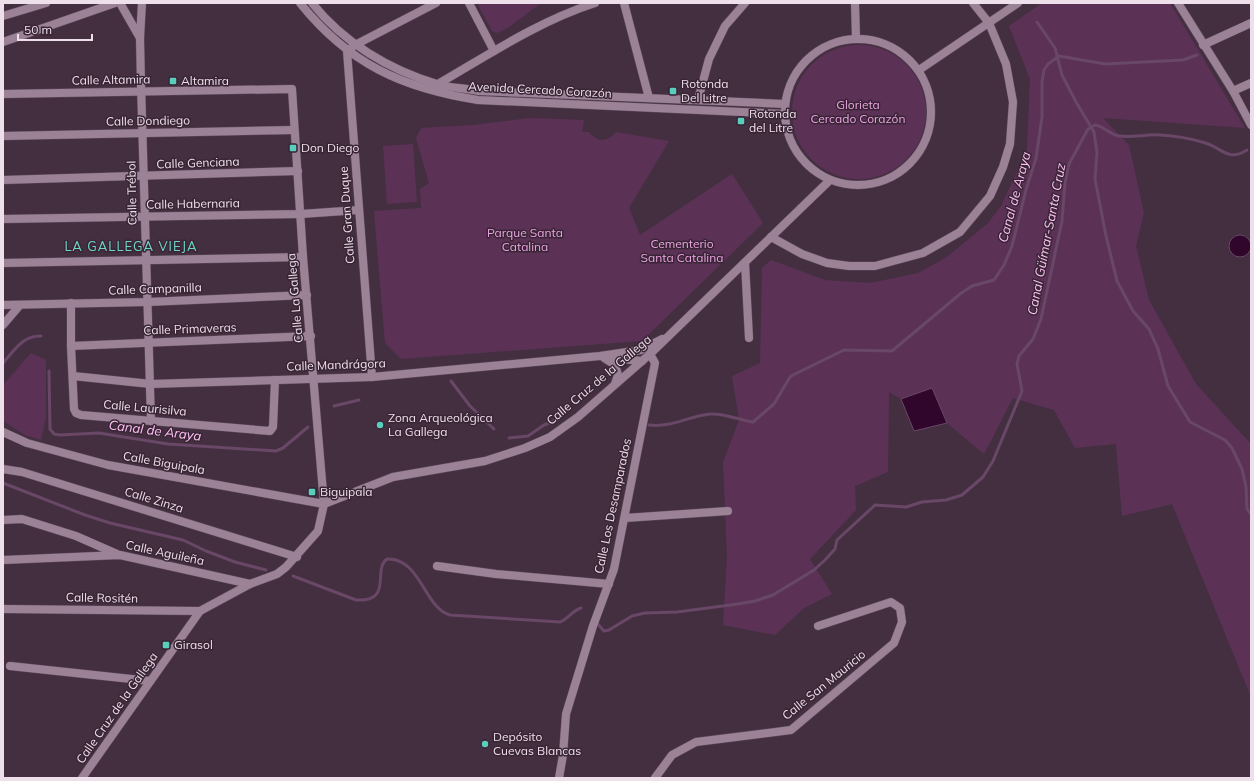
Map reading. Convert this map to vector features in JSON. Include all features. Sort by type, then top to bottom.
[{"type":"street","points":[[3,16],[46,3]]},
{"type":"street","points":[[3,42],[115,3]]},
{"type":"street","points":[[120,3],[140,38]]},
{"type":"street","name":"Calle Trébol","points":[[142,3],[140,38],[142,133],[151,421]]},
{"type":"street","name":"Avenida Cercado Corazón","points":[[300,3],[315,22],[347,51],[378,70],[440,94],[478,100],[785,114]]},
{"type":"street","name":"Avenida Cercado Corazón","points":[[312,3],[355,45],[408,73],[438,84],[479,91],[785,104]]},
{"type":"street","points":[[347,51],[355,45],[436,3]]},
{"type":"street","points":[[469,3],[494,51]]},
{"type":"street","points":[[438,84],[494,51],[568,12],[595,3]]},
{"type":"street","points":[[624,3],[649,98]]},
{"type":"street","points":[[698,100],[709,59],[726,26],[745,3]]},
{"type":"street","points":[[855,3],[856,38]]},
{"type":"street","points":[[771,237],[802,254],[827,263],[849,266],[875,266],[923,253],[960,232],[990,196],[1003,167],[1010,144],[1013,102],[1006,64],[989,22],[973,3]]},
{"type":"street","points":[[920,70],[1018,3]]},
{"type":"street","points":[[1178,3],[1233,91],[1251,124]]},
{"type":"street","points":[[1203,45],[1251,23]]},
{"type":"street","points":[[856,38],[879,41],[902,52],[920,70],[930,93],[932,115],[928,137],[918,156],[904,171],[889,180],[875,184],[853,186],[830,180],[813,170],[798,155],[788,135],[785,104],[789,85],[799,67],[811,55],[833,42],[856,38]]},
{"type":"street","name":"Calle Gran Duque","points":[[347,51],[372,377]]},
{"type":"street","points":[[1233,91],[1251,83]]},
{"type":"street","name":"Calle Altamira","points":[[3,94],[292,89]]},
{"type":"street","name":"Calle La Gallega","points":[[292,89],[324,504]]},
{"type":"street","name":"Calle Dondiego","points":[[3,136],[294,130]]},
{"type":"street","name":"Calle Genciana","points":[[3,180],[144,177],[298,171]]},
{"type":"street","name":"Calle Cruz de la Gallega","points":[[83,778],[200,611],[250,584],[277,574],[297,557],[318,531],[324,504],[393,477],[485,461],[525,448],[561,429],[650,354],[830,180]]},
{"type":"street","name":"Calle Habernaria","points":[[3,219],[301,214],[359,210]]},
{"type":"street","points":[[3,263],[304,257]]},
{"type":"street","points":[[745,263],[749,338]]},
{"type":"street","name":"Calle Campanilla","points":[[3,305],[148,302],[307,295]]},
{"type":"street","name":"Calle Laurisilva","points":[[71,303],[71,346],[76,413],[82,415],[270,431],[273,428],[275,380]]},
{"type":"street","points":[[3,326],[20,305]]},
{"type":"street","name":"Calle Mandrágora","points":[[73,376],[151,384],[372,377],[600,356],[641,350],[671,334]]},
{"type":"street","name":"Calle Primaveras","points":[[71,346],[311,336]]},
{"type":"street","name":"Calle Los Desamparados","points":[[559,778],[563,755],[566,714],[593,626],[614,569],[625,518],[655,362],[650,354]]},
{"type":"street","points":[[600,356],[615,365],[618,375],[615,384]]},
{"type":"street","name":"Calle Mandrágora","points":[[600,356],[642,361]]},
{"type":"street","name":"Calle Biguipala","points":[[3,432],[27,444],[108,465],[324,504]]},
{"type":"street","name":"Calle Zinza","points":[[3,469],[22,472],[297,557]]},
{"type":"street","points":[[625,518],[728,511]]},
{"type":"street","points":[[3,520],[22,519],[76,536],[120,555]]},
{"type":"street","name":"Calle Aguileña","points":[[3,560],[120,555],[250,584]]},
{"type":"street","points":[[437,566],[496,574],[608,584]]},
{"type":"street","name":"Calle San Mauricio","points":[[655,778],[672,755],[696,742],[791,730],[894,643],[902,622],[900,608],[891,602],[818,626]]},
{"type":"street","name":"Calle Rositén","points":[[3,609],[200,611]]},
{"type":"street","points":[[10,666],[150,681]]},
{"type":"green space","points":[[477,3],[541,3],[509,27],[497,33],[492,31]]},
{"type":"green space","points":[[1042,3],[1170,3],[1245,128],[1103,118],[1129,145],[1144,213],[1136,246],[1149,300],[1196,384],[1251,444],[1251,697],[1172,504],[1122,516],[1116,444],[1075,448],[1054,410],[1013,398],[984,454],[947,423],[932,388],[901,399],[889,392],[888,472],[855,486],[856,510],[810,559],[832,594],[804,608],[775,635],[723,625],[727,555],[723,462],[739,420],[732,376],[760,363],[762,268],[771,260],[825,280],[870,283],[918,273],[947,257],[988,223],[1001,206],[1027,150],[1030,79],[1009,26]]},
{"type":"green space","name":"Glorieta Cercado Corazón","points":[[859,45],[878,48],[890,53],[906,65],[918,81],[923,93],[926,112],[923,131],[918,143],[906,159],[890,171],[878,176],[859,179],[840,176],[828,171],[812,159],[800,143],[795,131],[792,112],[795,93],[800,81],[812,65],[828,53],[840,48]]},
{"type":"green space","name":"Parque Santa Catalina","points":[[530,118],[584,120],[582,132],[589,132],[592,136],[603,140],[610,138],[616,132],[669,141],[629,208],[640,235],[732,174],[763,223],[642,341],[401,359],[385,343],[374,211],[421,208],[420,189],[429,183],[416,138],[421,128],[473,125]]},
{"type":"green space","points":[[413,144],[417,202],[387,204],[383,146]]},
{"type":"green space","points":[[31,353],[46,360],[46,417],[41,440],[25,435],[3,421],[3,385]]},
{"type":"shaded area","points":[[1240,235],[1248,238],[1251,246],[1248,254],[1240,257],[1232,254],[1229,246],[1232,238]]},
{"type":"shaded area","points":[[932,388],[947,423],[914,431],[901,399]]},
{"type":"waterway","points":[[1037,22],[1055,48],[1062,75],[1094,132],[1097,153],[1095,179],[1106,236],[1117,281],[1133,311],[1149,329],[1158,349],[1168,386],[1190,422],[1225,440],[1232,448],[1242,469],[1246,487],[1247,509],[1251,514]]},
{"type":"waterway","name":"Canal de Araya","points":[[649,425],[665,425],[710,414],[753,422],[774,404],[790,377],[793,375],[844,350],[892,351],[960,294],[972,286],[994,280],[1004,265],[1012,246],[1026,190],[1036,158],[1042,117],[1042,82],[1044,70],[1048,64],[1059,56],[1105,64],[1183,60],[1197,55]]},
{"type":"waterway","name":"Canal Güímar-Santa Cruz","points":[[597,623],[604,631],[609,630],[632,616],[645,613],[677,612],[738,604],[755,601],[773,595],[814,570],[835,549],[837,540],[875,505],[906,507],[922,502],[946,500],[962,495],[983,477],[993,461],[1022,391],[1017,364],[1019,356],[1033,339],[1041,319],[1062,221],[1065,183],[1069,164],[1088,129],[1095,125],[1119,136],[1129,137],[1160,135],[1187,138],[1209,144],[1224,152],[1234,155],[1240,154],[1247,150]]},
{"type":"waterway","name":"Canal de Araya","points":[[3,363],[24,341],[35,336],[41,336]]},
{"type":"waterway","name":"Canal de Araya","points":[[49,371],[50,429],[54,434],[99,433],[168,444],[276,451],[283,448],[308,427]]},
{"type":"waterway","name":"Canal de Araya","points":[[451,381],[470,406],[494,429]]},
{"type":"waterway","name":"Canal de Araya","points":[[334,406],[359,400]]},
{"type":"waterway","name":"Canal de Araya","points":[[509,438],[528,436],[544,425],[559,419]]},
{"type":"waterway","name":"Canal Güímar-Santa Cruz","points":[[3,483],[85,515],[110,523],[183,540],[235,562],[266,570]]},
{"type":"waterway","name":"Canal Güímar-Santa Cruz","points":[[293,576],[356,600],[368,599],[375,596],[379,591],[381,570],[387,559],[398,561],[408,566],[434,603],[441,611],[450,615],[560,622],[581,608]]},
{"type":"place","name":"Altamira","points":[[173,81]]},
{"type":"place","name":"Rotonda Del Litre","points":[[673,91]]},
{"type":"place","name":"Rotonda del Litre","points":[[741,121]]},
{"type":"place","name":"Don Diego","points":[[293,148]]},
{"type":"place","name":"Zona Arqueológica La Gallega","points":[[380,425]]},
{"type":"place","name":"Biguipala","points":[[312,492]]},
{"type":"place","name":"Girasol","points":[[166,645]]},
{"type":"place","name":"Depósito Cuevas Blancas","points":[[485,744]]},
{"type":"district","name":"LA GALLEGA VIEJA","points":[[131,246]]},
{"type":"park label","name":"Cementerio Santa Catalina","points":[[682,251]]}]
